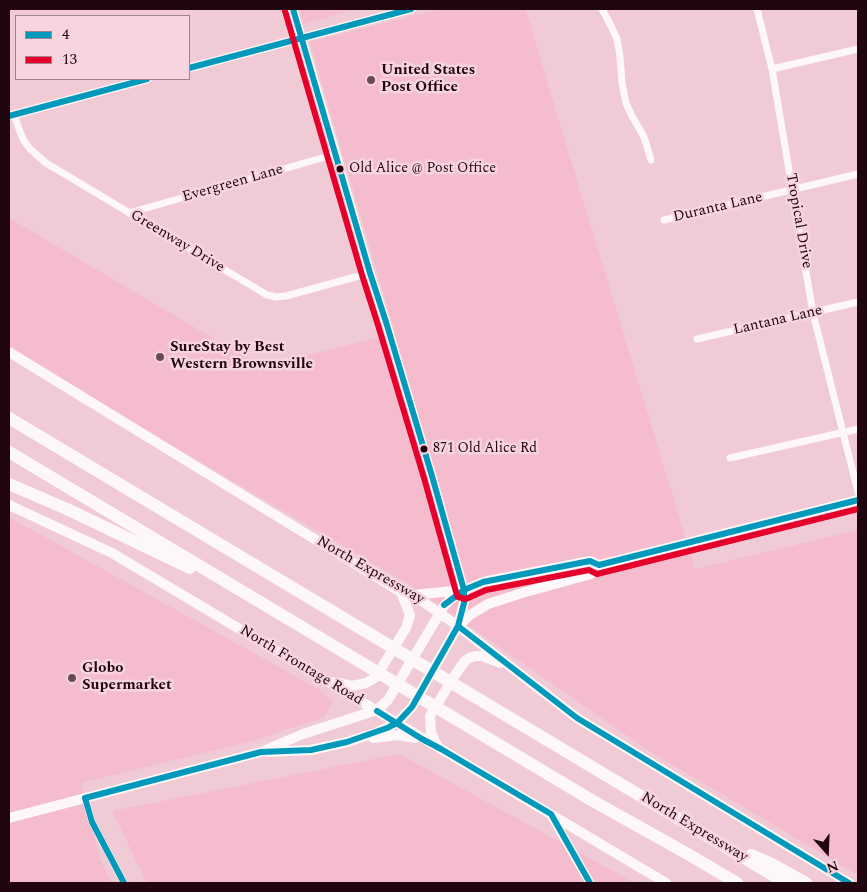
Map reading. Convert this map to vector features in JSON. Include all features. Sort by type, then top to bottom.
[{"type":"highway","points":[[9,413],[63,450]]},
{"type":"highway","name":"North Expressway","points":[[9,418],[786,883]]},
{"type":"highway","name":"North Expressway","points":[[9,452],[451,716],[736,883]]},
{"type":"highway","points":[[9,484],[69,510],[259,600]]},
{"type":"highway","points":[[709,837],[770,863],[806,883]]},
{"type":"highway","points":[[686,853],[725,883]]},
{"type":"main road","name":"North Expressway","points":[[9,352],[401,592],[413,595],[458,626],[592,728],[849,883]]},
{"type":"main road","points":[[458,626],[470,615],[488,604],[592,574],[599,565],[858,500]]},
{"type":"main road","name":"North Frontage Road","points":[[9,505],[112,553],[666,883]]},
{"type":"main road","points":[[9,818],[261,752],[303,734],[377,710],[388,700],[444,606],[464,590],[483,582],[590,561],[599,565]]},
{"type":"main road","points":[[413,595],[464,590]]},
{"type":"main road","points":[[347,742],[375,733],[397,723],[412,707],[458,626],[464,603],[464,590]]},
{"type":"main road","points":[[325,681],[352,686],[366,683],[376,677],[406,628],[410,615],[401,592]]},
{"type":"main road","points":[[438,747],[431,733],[430,716],[465,661],[468,658],[482,656],[509,666]]},
{"type":"main road","points":[[261,752],[311,750],[347,742],[398,735],[422,739]]},
{"type":"street","points":[[292,9],[302,37],[370,272],[432,476],[464,590]]},
{"type":"street","points":[[190,68],[411,9]]},
{"type":"street","points":[[602,9],[617,39],[626,103],[644,137],[652,160]]},
{"type":"street","name":"Tropical Drive","points":[[757,9],[772,69],[813,313],[858,492]]},
{"type":"street","points":[[772,69],[858,48]]},
{"type":"street","points":[[11,116],[143,80]]},
{"type":"street","name":"Greenway Drive","points":[[11,116],[24,141],[46,163],[267,295],[276,297],[286,296],[370,272]]},
{"type":"street","name":"Evergreen Lane","points":[[129,213],[336,154]]},
{"type":"street","name":"Duranta Lane","points":[[664,220],[858,174]]},
{"type":"street","name":"Lantana Lane","points":[[697,340],[858,302]]},
{"type":"street","points":[[730,458],[858,429]]},
{"type":"street","points":[[85,798],[92,822],[124,883]]},
{"type":"street","points":[[551,814],[590,883]]},
{"type":"shaded area","points":[[299,9],[357,9],[303,24]]},
{"type":"shaded area","points":[[440,9],[526,9],[695,569],[858,530],[858,875],[649,751],[410,585],[9,350],[9,218],[262,367],[395,333],[310,42]]},
{"type":"shaded area","points":[[9,517],[320,690],[333,702],[324,717],[252,741],[81,783],[100,859],[112,883],[9,883]]},
{"type":"shaded area","points":[[399,754],[635,883],[147,883],[112,811]]},
{"type":"transit line","name":"4","points":[[124,883],[92,822],[85,798],[261,752],[311,750],[347,742],[397,723],[412,707],[458,626],[464,603],[464,590],[432,476],[370,273],[293,9]]},
{"type":"transit line","name":"4","points":[[190,68],[411,9]]},
{"type":"transit line","name":"13","points":[[285,11],[458,597],[466,599],[486,590],[589,570],[597,574],[858,509]]},
{"type":"transit line","name":"4","points":[[9,116],[143,80]]},
{"type":"transit line","name":"4","points":[[444,605],[464,590],[483,582],[590,561],[599,565],[858,500]]},
{"type":"transit line","name":"4","points":[[458,626],[577,718],[849,883]]},
{"type":"transit line","name":"4","points":[[377,711],[551,814],[590,883]]},
{"type":"place","name":"United States Post Office","points":[[371,80]]},
{"type":"place","name":"Old Alice @ Post Office","points":[[340,169]]},
{"type":"place","name":"SureStay by Best Western Brownsville","points":[[160,357]]},
{"type":"place","name":"871 Old Alice Rd","points":[[424,449]]},
{"type":"place","name":"Globo Supermarket","points":[[72,678]]}]
